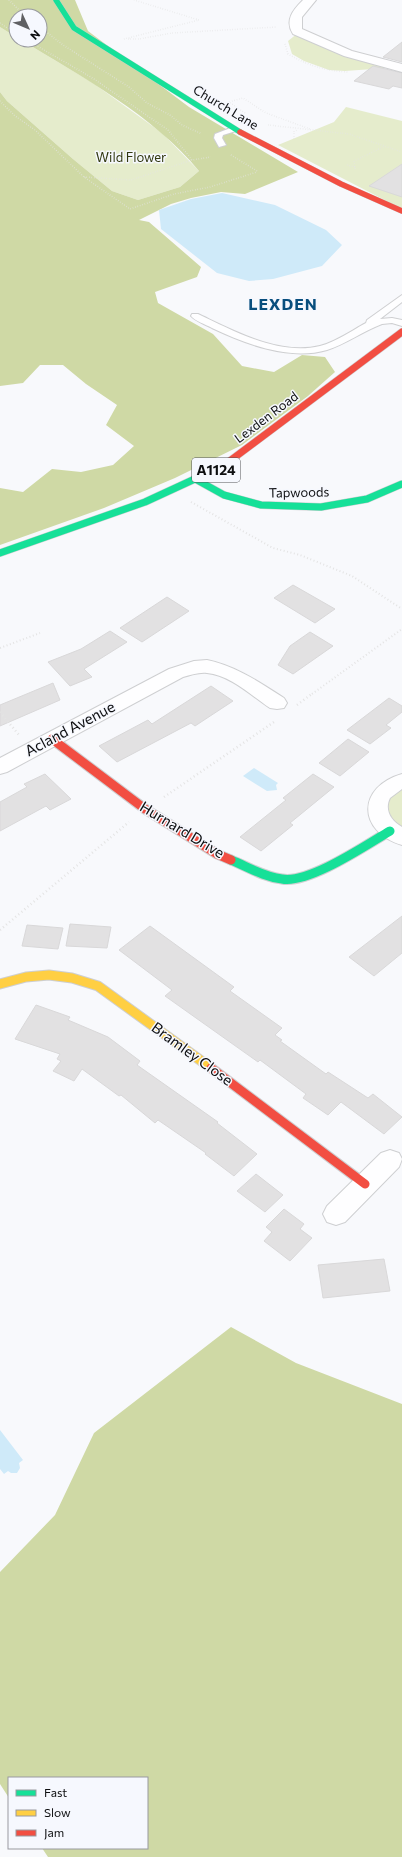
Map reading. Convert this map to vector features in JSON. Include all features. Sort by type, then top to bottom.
[{"type":"street","name":"Church Lane","points":[[56,0],[74,28],[233,129],[341,184],[402,211]]},
{"type":"street","points":[[310,0],[298,11],[294,19],[297,31],[324,45],[345,53],[402,68]]},
{"type":"street","name":"Lexden Road","points":[[0,552],[127,510],[197,480],[234,458],[402,332]]},
{"type":"street","name":"Tapwoods","points":[[197,480],[224,495],[260,505],[321,507],[367,499],[402,484]]},
{"type":"street","name":"Acland Avenue","points":[[0,767],[176,674],[198,666],[215,668],[228,673],[277,711]]},
{"type":"street","name":"Hurnard Drive","points":[[52,739],[145,809],[217,854],[273,877],[289,880],[304,876],[396,834],[380,820],[377,806],[380,796],[392,785],[402,781]]},
{"type":"street","name":"Bramley Close","points":[[0,984],[17,978],[44,974],[71,977],[98,986],[237,1087],[365,1184]]},
{"type":"street","points":[[336,1214],[390,1160]]},
{"type":"lane","points":[[222,145],[218,138],[219,134],[233,129]]},
{"type":"lane","points":[[195,316],[244,340],[262,346],[314,350],[330,346],[362,328],[402,298]]},
{"type":"lane","points":[[362,328],[389,320],[402,323]]},
{"type":"path","points":[[9,0],[17,8]]},
{"type":"path","points":[[118,41],[199,20],[134,0]]},
{"type":"path","points":[[125,39],[139,39],[172,32],[295,27]]},
{"type":"path","points":[[48,33],[63,45],[129,87],[147,103],[170,116],[182,125],[204,134],[219,134]]},
{"type":"path","points":[[41,48],[94,79],[168,130],[192,160]]},
{"type":"path","points":[[248,117],[242,110],[229,102],[243,98],[251,106],[260,111],[310,129],[350,135],[402,152]]},
{"type":"path","points":[[0,101],[15,116],[35,130],[84,177],[130,209],[174,194],[210,187],[257,172],[229,153],[222,145]]},
{"type":"path","points":[[262,124],[298,130],[310,129]]},
{"type":"path","points":[[355,173],[354,161],[385,146]]},
{"type":"path","points":[[84,177],[131,180],[192,160],[229,153]]},
{"type":"path","points":[[204,510],[273,548],[300,555],[352,576],[402,609]]},
{"type":"path","points":[[295,707],[402,629]]},
{"type":"path","points":[[0,648],[40,633]]},
{"type":"path","points":[[0,930],[145,809],[277,711]]},
{"type":"path","points":[[0,712],[32,750]]},
{"type":"green space","points":[[0,0],[75,0],[88,31],[189,107],[298,172],[245,194],[221,192],[171,204],[139,220],[149,222],[201,267],[197,277],[155,292],[158,303],[213,334],[242,366],[274,372],[302,355],[325,357],[335,372],[308,396],[242,445],[175,478],[104,508],[0,545],[0,488],[23,492],[52,469],[81,472],[113,465],[134,446],[106,425],[117,405],[86,384],[63,365],[40,365],[23,383],[0,386],[0,92],[7,101],[112,191],[138,200],[180,187],[199,171],[161,132],[139,115],[116,98],[34,48],[48,48],[48,8],[8,8],[8,32],[0,27]]},
{"type":"green space","name":"Wild Flower","points":[[0,27],[8,32],[8,48],[34,48],[93,83],[162,133],[199,171],[180,187],[138,200],[112,191],[7,101],[0,92]]},
{"type":"green space","points":[[298,33],[387,68],[345,71],[329,70],[304,61],[292,54],[288,41]]},
{"type":"green space","points":[[346,107],[402,121],[402,209],[278,145],[334,122]]},
{"type":"green space","points":[[402,787],[402,832],[387,819],[386,801]]},
{"type":"green space","points":[[231,1327],[296,1363],[402,1404],[402,1857],[48,1857],[43,1849],[148,1849],[148,1777],[8,1777],[8,1796],[0,1784],[0,1572],[55,1515],[94,1433]]},
{"type":"water","points":[[222,193],[275,205],[326,230],[342,245],[322,266],[273,279],[249,281],[217,273],[161,229],[159,210],[191,199]]},
{"type":"water","points":[[254,768],[278,783],[276,785],[277,790],[267,791],[243,776]]},
{"type":"water","points":[[0,1430],[23,1460],[19,1463],[20,1468],[17,1473],[11,1473],[8,1471],[4,1474],[0,1469]]},
{"type":"building","points":[[402,42],[402,62],[383,57]]},
{"type":"building","points":[[373,66],[402,73],[402,88],[393,86],[389,89],[354,81]]},
{"type":"building","points":[[402,164],[402,197],[369,186]]},
{"type":"building","points":[[293,585],[335,609],[315,623],[274,598]]},
{"type":"building","points":[[167,597],[189,611],[142,642],[120,628]]},
{"type":"building","points":[[110,631],[127,642],[84,669],[92,677],[70,686],[48,662],[81,649]]},
{"type":"building","points":[[310,632],[333,646],[293,674],[278,665],[290,646]]},
{"type":"building","points":[[53,683],[60,700],[0,726],[0,705]]},
{"type":"building","points":[[211,686],[233,701],[195,726],[191,723],[117,762],[99,746],[148,720],[152,724]]},
{"type":"building","points":[[389,698],[402,706],[402,712],[386,725],[391,728],[370,744],[347,730]]},
{"type":"building","points":[[348,739],[369,752],[340,776],[319,763]]},
{"type":"building","points":[[45,774],[71,799],[50,810],[46,806],[0,831],[0,802],[27,787],[24,784]]},
{"type":"building","points":[[313,774],[334,787],[290,823],[293,825],[261,851],[240,837],[286,800],[283,798]]},
{"type":"building","points":[[402,916],[402,953],[374,976],[349,957]]},
{"type":"building","points":[[70,924],[111,927],[107,948],[66,946]]},
{"type":"building","points":[[27,925],[63,928],[58,949],[22,946]]},
{"type":"building","points":[[150,926],[234,987],[230,991],[282,1028],[275,1035],[282,1040],[280,1041],[326,1074],[328,1072],[368,1098],[373,1094],[402,1117],[384,1134],[341,1102],[328,1115],[303,1098],[306,1094],[260,1060],[258,1062],[165,996],[172,990],[119,950]]},
{"type":"building","points":[[36,1005],[70,1017],[68,1020],[108,1037],[140,1061],[137,1065],[218,1122],[217,1123],[257,1154],[234,1176],[205,1154],[206,1153],[158,1120],[155,1123],[121,1095],[119,1096],[82,1069],[74,1081],[53,1071],[61,1061],[57,1059],[60,1054],[15,1039]]},
{"type":"building","points":[[256,1174],[283,1195],[265,1212],[237,1191]]},
{"type":"building","points":[[284,1209],[304,1224],[300,1229],[312,1238],[290,1261],[264,1241],[272,1232],[266,1227]]},
{"type":"building","points":[[384,1259],[390,1291],[323,1298],[318,1265]]},
{"type":"traffic: fast","points":[[56,0],[74,28],[240,132]]},
{"type":"traffic: fast","points":[[0,553],[145,502],[223,466]]},
{"type":"traffic: fast","points":[[197,480],[224,495],[261,505],[321,507],[367,499],[402,484]]},
{"type":"traffic: fast","points":[[231,860],[276,878],[284,880],[301,878],[326,867],[390,831]]},
{"type":"traffic: slow","points":[[0,984],[26,977],[49,975],[72,978],[98,986],[211,1068]]},
{"type":"traffic: jam","points":[[240,132],[341,184],[402,211]]},
{"type":"traffic: jam","points":[[223,466],[402,332]]},
{"type":"traffic: jam","points":[[52,739],[145,809],[217,854],[231,860]]},
{"type":"traffic: jam","points":[[211,1068],[365,1184]]},
{"type":"district","name":"LEXDEN","points":[[283,304]]}]
